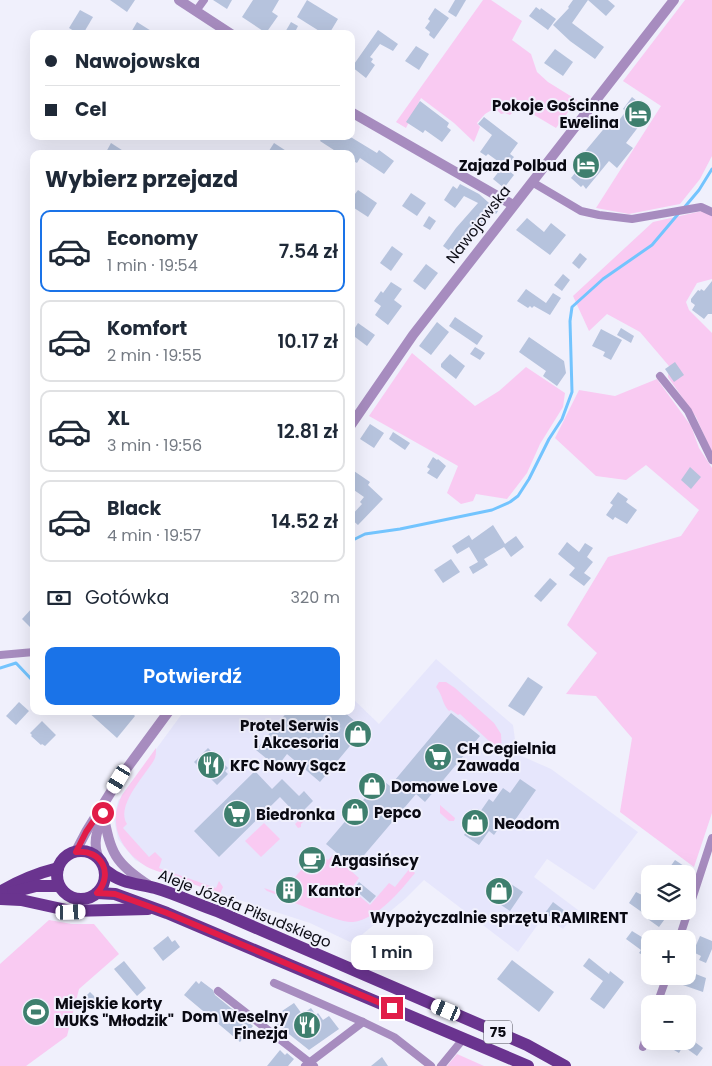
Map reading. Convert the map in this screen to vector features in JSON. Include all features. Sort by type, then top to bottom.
[{"type":"main road","name":"75","points":[[76,852],[89,852],[102,865]]},
{"type":"main road","points":[[60,886],[57,880],[58,868],[65,857],[76,852]]},
{"type":"main road","points":[[97,893],[104,883],[102,865]]},
{"type":"main road","name":"Aleje Józefa Piłsudskiego","points":[[102,865],[114,878],[123,882],[153,888],[217,912],[527,1045],[565,1066]]},
{"type":"main road","points":[[0,897],[14,884],[58,868]]},
{"type":"main road","points":[[0,897],[24,888],[46,885],[60,886]]},
{"type":"main road","name":"75","points":[[60,886],[68,896],[80,900],[97,893],[115,894],[160,910],[528,1066]]},
{"type":"main road","points":[[0,897],[71,912],[160,910]]},
{"type":"street","points":[[179,0],[225,30]]},
{"type":"street","points":[[196,12],[204,0]]},
{"type":"street","name":"Nawojowska","points":[[355,419],[412,335],[674,0]]},
{"type":"street","points":[[355,114],[513,205]]},
{"type":"street","points":[[532,182],[581,211],[632,219],[701,207],[712,212]]},
{"type":"street","points":[[660,376],[688,411],[712,460]]},
{"type":"street","points":[[0,655],[30,652]]},
{"type":"street","points":[[76,852],[86,832],[104,808],[119,779],[166,715]]},
{"type":"street","points":[[102,865],[96,851],[95,840],[104,808]]},
{"type":"street","points":[[104,808],[107,836],[113,852],[126,868],[153,888]]},
{"type":"street","points":[[682,930],[712,838]]},
{"type":"street","points":[[274,983],[394,1037],[431,1066]]},
{"type":"street","points":[[218,991],[309,1065],[363,1022]]},
{"type":"street","points":[[441,1066],[464,1038]]},
{"type":"shaded area","points":[[483,0],[491,0],[522,21],[512,40],[531,54],[537,72],[548,82],[577,100],[556,128],[519,106],[510,115],[501,114],[495,108],[485,114],[477,123],[480,127],[474,142],[454,123],[421,98],[406,128],[396,122]]},
{"type":"shaded area","points":[[685,0],[712,0],[712,156],[700,179],[680,204],[629,214],[596,208],[661,106],[623,81]]},
{"type":"shaded area","points":[[702,211],[712,216],[712,279],[697,283],[686,302],[689,310],[712,333],[712,453],[696,417],[668,377],[669,366],[640,332],[607,314],[589,331],[573,296],[653,222]]},
{"type":"shaded area","points":[[412,353],[475,406],[499,391],[526,367],[565,393],[563,407],[540,444],[527,473],[507,499],[476,494],[473,501],[461,504],[447,493],[458,466],[369,416]]},
{"type":"shaded area","points":[[657,379],[691,426],[699,448],[712,468],[712,813],[695,865],[691,865],[620,812],[632,738],[596,696],[566,694],[597,653],[567,625],[608,557],[681,536],[699,510],[646,465],[626,480],[596,476],[555,438],[579,390],[615,396]]},
{"type":"shaded area","points":[[436,659],[513,725],[517,754],[551,769],[638,832],[594,890],[547,859],[534,877],[578,910],[563,929],[544,916],[518,952],[424,880],[405,899],[352,943],[310,923],[220,894],[158,871],[135,860],[118,839],[114,819],[118,801],[181,715],[355,715],[355,701],[379,724]]},
{"type":"shaded area","points":[[439,682],[446,682],[455,688],[494,723],[501,734],[502,753],[460,714],[449,711],[436,687]]},
{"type":"shaded area","points":[[156,748],[155,759],[128,800],[124,817],[127,824],[123,828],[149,857],[155,852],[162,859],[159,868],[216,888],[219,881],[223,887],[220,894],[147,867],[128,851],[118,834],[116,815],[122,795]]},
{"type":"shaded area","points":[[440,805],[455,818],[454,821],[449,821],[440,813]]},
{"type":"shaded area","points":[[309,810],[312,813],[301,824],[301,827],[298,828],[295,824]]},
{"type":"shaded area","points":[[264,823],[280,839],[261,857],[245,841]]},
{"type":"shaded area","points":[[334,854],[352,869],[351,871],[359,878],[351,889],[370,905],[389,883],[395,887],[410,868],[415,873],[380,910],[362,920],[353,922],[324,915],[267,891],[264,888],[279,893],[283,891],[290,897],[297,889],[290,883],[309,861],[317,868],[325,858],[328,860]]},
{"type":"shaded area","name":"Miejskie korty MUKS \"Młodzik\"","points":[[49,920],[72,924],[94,924],[119,954],[79,989],[67,1036],[26,1066],[0,1066],[0,964]]},
{"type":"shaded area","points":[[457,1054],[484,1066],[447,1066]]},
{"type":"building","points":[[110,0],[135,0],[127,12]]},
{"type":"building","points":[[213,0],[232,0],[227,9]]},
{"type":"building","points":[[253,0],[279,0],[272,12],[278,16],[268,30],[262,30],[242,17]]},
{"type":"building","points":[[307,0],[338,19],[331,30],[318,30],[297,17]]},
{"type":"building","points":[[455,0],[466,0],[456,17],[448,12]]},
{"type":"building","points":[[573,0],[588,0],[572,23],[604,47],[595,59],[570,41],[553,25],[569,8]]},
{"type":"building","points":[[588,0],[608,0],[615,6],[606,16]]},
{"type":"building","points":[[536,7],[540,10],[541,8],[556,19],[548,30],[529,16]]},
{"type":"building","points":[[435,8],[449,18],[434,39],[425,28]]},
{"type":"building","points":[[80,10],[93,17],[85,30],[72,30],[69,28]]},
{"type":"building","points":[[137,22],[150,30],[132,30]]},
{"type":"building","points":[[291,22],[298,26],[296,30],[286,30]]},
{"type":"building","points":[[378,30],[398,44],[393,51],[380,44],[370,57],[373,59],[371,62],[375,65],[366,78],[355,69],[355,63]]},
{"type":"building","points":[[416,46],[429,54],[419,70],[405,61]]},
{"type":"building","points":[[555,49],[573,62],[563,76],[544,63]]},
{"type":"building","points":[[632,97],[648,110],[626,143],[633,148],[617,168],[609,161],[586,189],[583,185],[581,187],[571,178],[575,173],[573,171],[585,157],[582,155],[612,119],[617,123],[626,111],[623,109]]},
{"type":"building","points":[[420,101],[449,123],[447,127],[451,130],[442,142],[425,130],[423,133],[406,122]]},
{"type":"building","points":[[484,117],[518,143],[510,154],[514,157],[506,167],[488,154],[486,156],[480,152],[492,135],[478,124]]},
{"type":"building","points":[[355,140],[377,153],[379,150],[394,161],[384,174],[360,158],[357,163],[355,162],[355,150],[334,150],[320,141]]},
{"type":"building","points":[[111,143],[122,150],[107,150]]},
{"type":"building","points":[[274,143],[285,150],[270,150]]},
{"type":"building","points":[[503,166],[514,175],[504,188],[493,179]]},
{"type":"building","points":[[460,184],[479,194],[498,211],[496,214],[492,211],[472,234],[471,232],[455,255],[443,246],[478,203],[464,196],[455,208],[444,200],[453,186],[457,189]]},
{"type":"building","points":[[358,190],[377,203],[368,217],[355,209],[355,194]]},
{"type":"building","points":[[411,193],[426,203],[417,216],[402,206]]},
{"type":"building","points":[[429,216],[436,221],[430,230],[423,226]]},
{"type":"building","points":[[527,218],[544,232],[551,223],[566,235],[550,255],[516,230]]},
{"type":"building","points":[[392,246],[403,254],[391,271],[380,263]]},
{"type":"building","points":[[580,253],[587,259],[579,269],[572,263]]},
{"type":"building","points":[[426,264],[438,273],[425,290],[413,281]]},
{"type":"building","points":[[563,274],[570,280],[562,291],[554,285]]},
{"type":"building","points":[[712,281],[712,314],[708,314],[704,319],[692,310],[695,305],[691,302],[691,299],[698,290],[704,291]]},
{"type":"building","points":[[391,282],[402,289],[394,300],[402,306],[388,325],[375,315],[381,306],[374,301]]},
{"type":"building","points":[[526,289],[546,303],[553,293],[561,298],[550,315],[534,306],[528,308],[517,301]]},
{"type":"building","points":[[455,317],[483,336],[477,345],[449,326]]},
{"type":"building","points":[[437,322],[449,332],[431,355],[419,346]]},
{"type":"building","points":[[358,323],[375,335],[367,346],[355,337],[355,328]]},
{"type":"building","points":[[621,328],[634,336],[631,343],[617,335]]},
{"type":"building","points":[[601,329],[622,340],[611,360],[603,356],[605,352],[592,346]]},
{"type":"building","points":[[529,337],[564,361],[566,373],[557,386],[543,376],[546,371],[519,352]]},
{"type":"building","points":[[475,347],[485,353],[480,360],[470,354]]},
{"type":"building","points":[[450,354],[465,366],[456,379],[441,367],[441,364]]},
{"type":"building","points":[[675,362],[684,375],[674,382],[665,369]]},
{"type":"building","points":[[370,424],[384,433],[374,448],[360,439]]},
{"type":"building","points":[[393,432],[410,443],[405,450],[389,439]]},
{"type":"building","points":[[433,457],[446,466],[437,479],[427,473],[430,469],[427,467]]},
{"type":"building","points":[[690,467],[701,477],[691,489],[681,480]]},
{"type":"building","points":[[355,472],[370,482],[368,485],[383,499],[358,525],[355,522],[355,512],[362,504],[360,502],[364,497],[355,491]]},
{"type":"building","points":[[618,492],[628,499],[626,502],[637,510],[627,524],[615,517],[613,520],[606,515],[613,505],[610,503]]},
{"type":"building","points":[[493,525],[505,544],[516,536],[524,547],[511,557],[504,547],[484,559],[488,565],[473,574],[469,567],[478,562],[469,547],[457,554],[452,546],[469,535],[472,540]]},
{"type":"building","points":[[567,542],[579,552],[585,543],[593,548],[587,557],[593,562],[584,573],[591,578],[584,586],[569,575],[575,568],[558,554]]},
{"type":"building","points":[[451,559],[460,572],[443,583],[434,570]]},
{"type":"building","points":[[550,578],[557,584],[541,602],[534,596]]},
{"type":"building","points":[[30,610],[30,627],[22,619]]},
{"type":"building","points":[[528,677],[543,687],[524,716],[508,706]]},
{"type":"building","points":[[19,702],[29,711],[16,725],[6,716]]},
{"type":"building","points":[[451,713],[480,736],[425,802],[416,794],[354,867],[326,844],[381,779],[390,786]]},
{"type":"building","points":[[91,715],[134,715],[117,738]]},
{"type":"building","points":[[285,715],[348,715],[364,729],[320,782],[287,754],[277,767],[256,750]]},
{"type":"building","points":[[42,721],[56,735],[45,746],[41,745],[30,733]]},
{"type":"building","name":"KFC Nowy Sącz","points":[[208,748],[228,768],[225,771],[228,774],[217,785],[194,762]]},
{"type":"building","name":"Biedronka","points":[[255,771],[272,789],[282,779],[299,796],[304,791],[313,801],[298,816],[280,797],[219,857],[194,831]]},
{"type":"building","points":[[520,779],[536,790],[513,823],[506,818],[494,835],[489,831],[479,845],[464,835],[489,799],[493,802],[503,788],[510,793]]},
{"type":"building","points":[[675,860],[682,865],[671,865]]},
{"type":"building","points":[[502,878],[523,892],[510,911],[489,897]]},
{"type":"building","points":[[359,882],[376,896],[370,903],[354,889]]},
{"type":"building","name":"Kantor","points":[[289,884],[295,889],[289,896],[283,891]]},
{"type":"building","points":[[636,892],[641,894],[641,911],[629,903]]},
{"type":"building","points":[[553,902],[569,914],[562,925],[545,913]]},
{"type":"building","points":[[649,920],[664,920],[659,927]]},
{"type":"building","points":[[632,931],[641,936],[641,950],[626,939]]},
{"type":"building","points":[[168,936],[172,942],[175,940],[180,947],[163,961],[153,948]]},
{"type":"building","points":[[700,936],[712,941],[712,949],[706,963],[699,960],[701,956],[696,954],[696,945]]},
{"type":"building","points":[[589,958],[609,974],[610,971],[624,982],[604,1009],[590,999],[603,981],[583,966]]},
{"type":"building","points":[[512,960],[554,992],[539,1012],[497,979]]},
{"type":"building","points":[[124,961],[146,988],[137,996],[114,969]]},
{"type":"building","points":[[696,974],[706,978],[703,992],[683,985],[696,985]]},
{"type":"building","points":[[196,981],[199,984],[201,981],[213,990],[215,995],[253,1026],[240,1042],[184,995]]},
{"type":"building","points":[[90,992],[96,998],[88,1006],[82,1000]]},
{"type":"building","name":"Dom Weselny Finezja","points":[[294,1003],[302,1014],[311,1008],[323,1020],[329,1016],[339,1029],[309,1050],[270,1019]]},
{"type":"building","points":[[696,1043],[703,1048],[697,1056],[689,1050],[696,1050]]},
{"type":"building","points":[[280,1050],[285,1055],[287,1053],[294,1059],[288,1066],[267,1066]]},
{"type":"building","points":[[382,1057],[388,1066],[371,1066]]},
{"type":"waterway","points":[[683,209],[699,190],[712,169]]},
{"type":"waterway","points":[[355,539],[365,534],[400,529],[492,510],[518,496],[562,419],[572,392],[570,321],[572,307],[603,279],[652,245],[679,213]]},
{"type":"waterway","points":[[0,668],[16,663],[30,678]]},
{"type":"place","name":"Pokoje Gościnne Ewelina","points":[[638,114]]},
{"type":"place","name":"Zajazd Polbud","points":[[586,165]]},
{"type":"place","name":"Protel Serwis i Akcesoria","points":[[358,734]]},
{"type":"place","name":"CH Cegielnia Zawada","points":[[438,757]]},
{"type":"place","name":"KFC Nowy Sącz","points":[[211,765]]},
{"type":"place","name":"Domowe Love","points":[[372,786]]},
{"type":"place","name":"Pepco","points":[[355,812]]},
{"type":"place","name":"Biedronka","points":[[237,814]]},
{"type":"place","name":"Neodom","points":[[475,823]]},
{"type":"place","name":"Argasińscy","points":[[312,860]]},
{"type":"place","name":"Kantor","points":[[289,890]]},
{"type":"place","name":"Wypożyczalnie sprzętu RAMIRENT","points":[[499,891]]},
{"type":"place","name":"Miejskie korty MUKS \"Młodzik\"","points":[[36,1012]]},
{"type":"place","name":"Dom Weselny Finezja","points":[[307,1025]]},
{"type":"route","points":[[103,813],[105,804],[86,832],[76,852],[89,852],[103,864],[105,870],[104,883],[97,893],[115,894],[167,913],[392,1008]]}]
